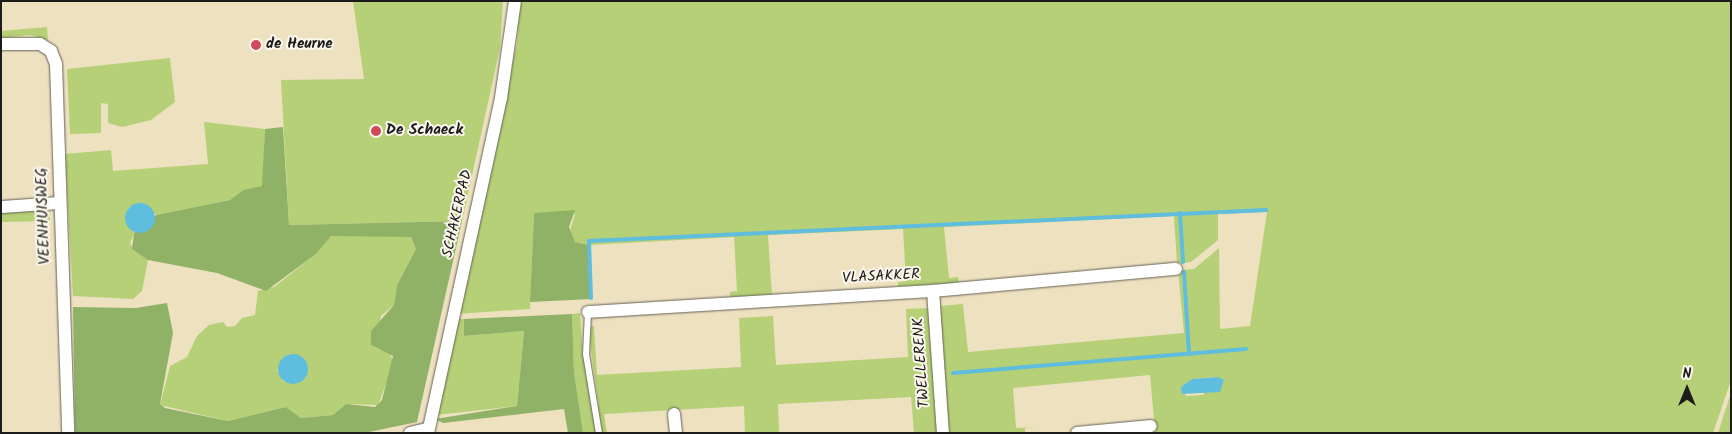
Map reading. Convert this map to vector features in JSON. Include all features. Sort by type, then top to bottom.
[{"type":"street","name":"SCHAKERPAD","points":[[428,431],[501,98],[515,1]]},
{"type":"street","name":"VEENHUISWEG","points":[[1,44],[34,42],[54,57],[68,433]]},
{"type":"street","points":[[1,207],[60,203]]},
{"type":"street","name":"VLASAKKER","points":[[588,312],[934,291],[1176,269]]},
{"type":"street","name":"TWELLERENK","points":[[934,291],[943,433]]},
{"type":"street","points":[[674,414],[676,433]]},
{"type":"street","points":[[1076,433],[1151,426]]},
{"type":"street","points":[[410,433],[428,431]]},
{"type":"lane","points":[[588,312],[586,354],[599,433]]},
{"type":"green space","points":[[353,1],[503,1],[500,48],[462,221],[289,225],[281,80],[364,79]]},
{"type":"green space","points":[[520,1],[1731,1],[1731,380],[1713,433],[1122,433],[1155,430],[1150,375],[1013,388],[1016,428],[1038,427],[1025,428],[1025,433],[948,433],[940,306],[963,304],[968,352],[1184,333],[1178,270],[1194,269],[1219,248],[1220,329],[1250,326],[1267,212],[1218,214],[1218,240],[1191,262],[1177,264],[1174,216],[944,227],[949,278],[958,277],[959,283],[898,287],[898,282],[906,281],[903,229],[768,235],[772,295],[730,297],[730,292],[737,291],[734,237],[589,245],[575,242],[570,231],[575,214],[534,213],[530,309],[457,314],[517,43]],"holes":[[[1215,377],[1203,395],[1186,396],[1181,387],[1192,379]]]},
{"type":"green space","points":[[47,27],[48,40],[30,35],[1,38],[1,31]]},
{"type":"green space","points":[[170,58],[175,102],[151,120],[122,127],[108,123],[108,104],[101,103],[101,133],[70,134],[67,69]]},
{"type":"green space","points":[[204,122],[265,129],[263,186],[243,190],[230,200],[156,215],[144,203],[133,205],[128,208],[134,233],[130,244],[148,260],[142,291],[133,299],[73,296],[65,154],[111,150],[113,171],[208,164]]},
{"type":"green space","points":[[283,127],[289,225],[462,221],[417,422],[364,433],[75,433],[73,307],[136,308],[167,303],[173,333],[160,404],[165,408],[228,421],[286,407],[301,418],[333,415],[346,404],[375,407],[382,400],[393,356],[371,345],[371,331],[394,305],[397,285],[416,249],[411,237],[331,236],[316,254],[266,291],[217,273],[148,260],[132,249],[134,233],[156,215],[230,200],[243,190],[262,186],[265,129]]},
{"type":"green space","points":[[39,210],[49,213],[50,221],[1,222],[1,213]]},
{"type":"green space","points":[[575,210],[569,227],[575,242],[589,245],[592,299],[530,302],[534,213]]},
{"type":"green space","points":[[401,234],[411,237],[416,249],[397,285],[394,305],[381,316],[375,348],[389,352],[394,363],[378,405],[346,404],[333,415],[301,418],[286,407],[228,421],[160,405],[170,366],[187,357],[197,336],[209,325],[223,322],[227,327],[235,326],[242,318],[255,315],[258,291],[274,287],[316,254],[331,236]],"holes":[[[289,354],[302,357],[284,382],[277,370]]]},
{"type":"green space","points":[[930,308],[938,433],[914,433],[911,397],[778,404],[779,433],[745,433],[744,406],[604,414],[607,433],[602,433],[588,327],[594,326],[597,375],[741,367],[739,318],[773,316],[776,365],[908,357],[906,309]]},
{"type":"green space","points":[[580,313],[583,355],[596,433],[583,433],[574,372],[572,314]]},
{"type":"green space","points":[[572,314],[574,372],[583,433],[568,433],[564,409],[443,423],[435,419],[517,406],[524,331],[464,336],[464,319]]},
{"type":"green space","points":[[456,319],[464,319],[465,336],[524,331],[517,406],[436,415]]},
{"type":"green space","points":[[1731,393],[1731,433],[1718,433]]},
{"type":"water","points":[[140,203],[151,207],[155,218],[151,229],[140,233],[129,229],[125,218],[129,207]]},
{"type":"water","points":[[293,354],[304,358],[308,369],[304,380],[293,384],[282,380],[278,369],[282,358]]},
{"type":"water","points":[[1218,377],[1224,380],[1220,392],[1182,394],[1181,387],[1192,379]]},
{"type":"waterway","points":[[591,298],[589,241],[1266,210]]},
{"type":"waterway","points":[[1180,213],[1183,262]]},
{"type":"waterway","points":[[1184,272],[1189,354]]},
{"type":"waterway","points":[[953,373],[1246,349]]},
{"type":"place","name":"de Heurne","points":[[256,45]]},
{"type":"place","name":"De Schaeck","points":[[376,131]]}]
